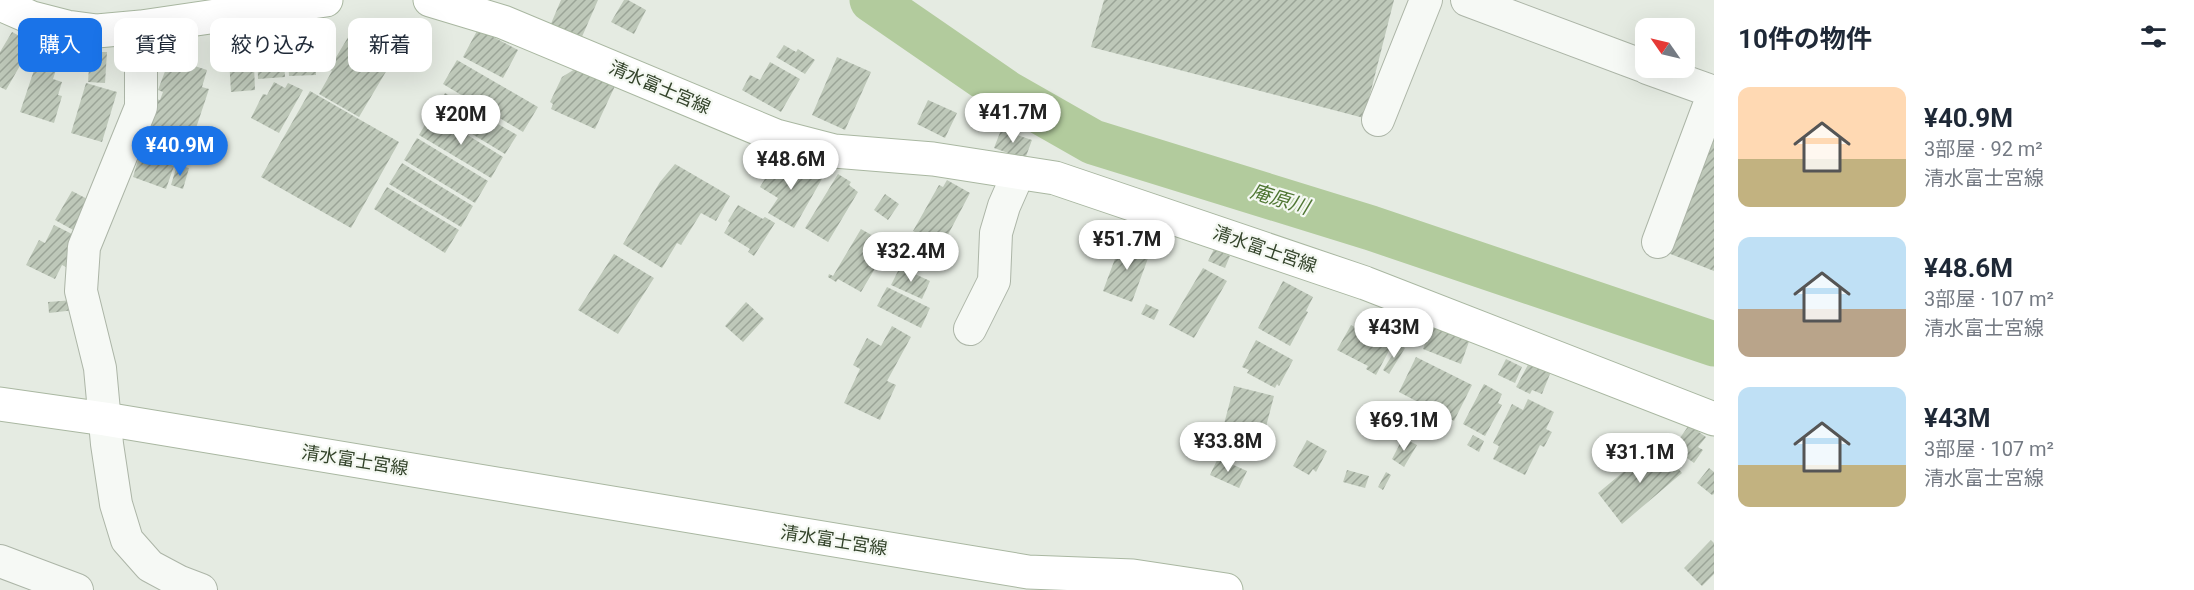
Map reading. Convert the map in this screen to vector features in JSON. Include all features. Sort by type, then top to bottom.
[{"type":"main road","points":[[198,19],[326,0]]},
{"type":"main road","name":"清水富士宮線","points":[[430,0],[503,22],[776,136],[834,151],[933,159],[1055,178],[1365,284],[1714,419]]},
{"type":"main road","points":[[0,4],[32,18],[67,27],[97,32],[114,30]]},
{"type":"main road","name":"清水富士宮線","points":[[0,404],[105,419],[1029,572],[1133,576],[1226,590]]},
{"type":"main road","name":"清水富士宮線","points":[[1029,572],[1081,590]]},
{"type":"street","points":[[1378,120],[1426,0]]},
{"type":"street","points":[[1467,0],[1635,63]]},
{"type":"street","points":[[141,72],[141,107],[84,247],[81,291],[100,368],[117,504],[127,540],[150,566],[201,590]]},
{"type":"street","points":[[1658,242],[1714,92],[1676,78]]},
{"type":"street","points":[[970,329],[994,281],[996,233],[1004,206],[1019,172]]},
{"type":"street","points":[[0,561],[77,590]]},
{"type":"building","points":[[561,0],[598,0],[581,39],[550,26]]},
{"type":"building","points":[[624,0],[646,10],[634,34],[611,22]]},
{"type":"building","points":[[1104,0],[1394,0],[1364,118],[1091,47]]},
{"type":"building","points":[[478,29],[518,50],[503,78],[463,57]]},
{"type":"building","points":[[12,32],[18,35],[18,69],[6,90],[0,87],[0,52]]},
{"type":"building","points":[[348,37],[348,72],[386,72],[359,117],[319,94],[331,72],[336,72],[336,57]]},
{"type":"building","points":[[784,45],[796,52],[798,49],[815,60],[805,74],[776,57]]},
{"type":"building","points":[[102,52],[107,52],[105,83],[88,82],[89,72],[102,72]]},
{"type":"building","points":[[837,57],[871,72],[845,130],[812,115]]},
{"type":"building","points":[[457,60],[538,107],[523,132],[443,84]]},
{"type":"building","points":[[770,62],[800,79],[781,112],[742,90],[750,75],[760,80]]},
{"type":"building","points":[[198,67],[207,70],[202,87],[209,89],[194,134],[186,131],[178,156],[172,154],[168,164],[174,166],[166,189],[133,177],[156,99],[160,100],[163,92],[158,90],[165,72],[198,72]]},
{"type":"building","points":[[575,69],[615,86],[595,129],[551,109],[553,104],[550,102],[562,77]]},
{"type":"building","points":[[33,72],[55,72],[53,79],[62,82],[58,95],[62,96],[54,123],[20,112]]},
{"type":"building","points":[[230,72],[254,72],[255,90],[231,92]]},
{"type":"building","points":[[258,72],[285,72],[285,77],[258,79]]},
{"type":"building","points":[[289,72],[316,72],[316,75],[289,76]]},
{"type":"building","points":[[274,82],[285,88],[288,83],[303,90],[279,133],[251,118],[263,94],[267,95]]},
{"type":"building","points":[[86,83],[117,92],[102,142],[71,133]]},
{"type":"building","points":[[310,91],[399,142],[351,228],[261,177]]},
{"type":"building","points":[[445,93],[517,135],[505,154],[434,111]]},
{"type":"building","points":[[928,100],[957,113],[945,138],[917,124]]},
{"type":"building","points":[[432,113],[503,157],[491,178],[419,135]]},
{"type":"building","points":[[1001,130],[1032,140],[1025,159],[994,148]]},
{"type":"building","points":[[1714,132],[1714,271],[1668,253]]},
{"type":"building","points":[[417,138],[488,181],[475,203],[404,160]]},
{"type":"building","points":[[775,162],[792,172],[798,162],[823,177],[794,228],[768,213],[778,198],[760,187]]},
{"type":"building","points":[[402,163],[473,206],[461,227],[389,184]]},
{"type":"building","points":[[675,164],[730,196],[716,221],[701,213],[681,245],[677,243],[662,268],[623,244],[660,182]]},
{"type":"building","points":[[177,165],[189,168],[183,189],[171,185]]},
{"type":"building","points":[[838,174],[851,182],[849,185],[858,192],[828,242],[805,228]]},
{"type":"building","points":[[947,180],[970,193],[942,246],[913,231],[939,185],[943,187]]},
{"type":"building","points":[[387,187],[459,230],[445,253],[374,209]]},
{"type":"building","points":[[72,191],[91,201],[75,231],[55,220]]},
{"type":"building","points":[[885,194],[899,204],[888,220],[874,210]]},
{"type":"building","points":[[738,205],[775,223],[754,256],[748,252],[750,249],[724,233]]},
{"type":"building","points":[[54,225],[78,237],[68,268],[62,265],[55,279],[26,265],[39,240],[45,243]]},
{"type":"building","points":[[861,229],[889,245],[861,292],[838,279],[836,282],[828,277],[829,274],[833,276]]},
{"type":"building","points":[[1122,240],[1151,250],[1132,302],[1103,291]]},
{"type":"building","points":[[1214,249],[1230,256],[1225,268],[1208,261]]},
{"type":"building","points":[[614,254],[654,278],[618,334],[578,310]]},
{"type":"building","points":[[900,267],[930,281],[922,299],[891,285]]},
{"type":"building","points":[[1203,268],[1227,281],[1194,338],[1169,325]]},
{"type":"building","points":[[1283,281],[1313,297],[1306,311],[1308,312],[1290,346],[1258,328]]},
{"type":"building","points":[[887,287],[930,308],[921,328],[877,306]]},
{"type":"building","points":[[74,300],[75,310],[49,313],[48,302]]},
{"type":"building","points":[[746,302],[764,319],[743,342],[725,326]]},
{"type":"building","points":[[1146,304],[1159,310],[1154,320],[1141,314]]},
{"type":"building","points":[[1433,321],[1471,336],[1461,364],[1423,349]]},
{"type":"building","points":[[1351,325],[1391,347],[1376,375],[1366,369],[1368,366],[1337,350]]},
{"type":"building","points":[[892,326],[911,337],[887,381],[896,385],[880,420],[844,403],[860,369],[853,365],[867,338],[881,346]]},
{"type":"building","points":[[1256,340],[1293,360],[1279,386],[1277,384],[1275,388],[1247,373],[1249,370],[1242,367]]},
{"type":"building","points":[[1399,344],[1405,348],[1389,374],[1383,370]]},
{"type":"building","points":[[1416,357],[1472,385],[1454,421],[1399,392]]},
{"type":"building","points":[[1506,359],[1522,367],[1515,383],[1498,375]]},
{"type":"building","points":[[1530,361],[1552,369],[1542,394],[1532,390],[1530,394],[1516,387]]},
{"type":"building","points":[[1484,384],[1502,394],[1498,403],[1502,405],[1485,436],[1463,424]]},
{"type":"building","points":[[1234,386],[1274,396],[1258,457],[1218,447]]},
{"type":"building","points":[[1528,399],[1554,412],[1546,429],[1552,432],[1544,447],[1540,445],[1525,475],[1493,459],[1499,446],[1493,443],[1512,404],[1523,410]]},
{"type":"building","points":[[1689,425],[1706,437],[1698,447],[1703,450],[1694,463],[1673,448]]},
{"type":"building","points":[[1473,435],[1484,441],[1479,452],[1467,445]]},
{"type":"building","points":[[1403,438],[1417,445],[1404,467],[1392,459]]},
{"type":"building","points":[[1307,440],[1327,451],[1316,472],[1313,469],[1309,475],[1293,466]]},
{"type":"building","points":[[1657,444],[1682,473],[1622,524],[1598,493]]},
{"type":"building","points":[[1218,458],[1247,471],[1239,488],[1210,475]]},
{"type":"building","points":[[1709,468],[1714,472],[1714,494],[1712,495],[1697,483]]},
{"type":"building","points":[[1347,470],[1369,476],[1365,488],[1343,482]]},
{"type":"building","points":[[1386,472],[1391,475],[1383,490],[1378,487]]},
{"type":"building","points":[[1711,540],[1714,543],[1714,574],[1702,586],[1684,568]]},
{"type":"waterway","name":"庵原川","points":[[872,0],[1007,93],[1093,142],[1371,228],[1714,344]]}]
